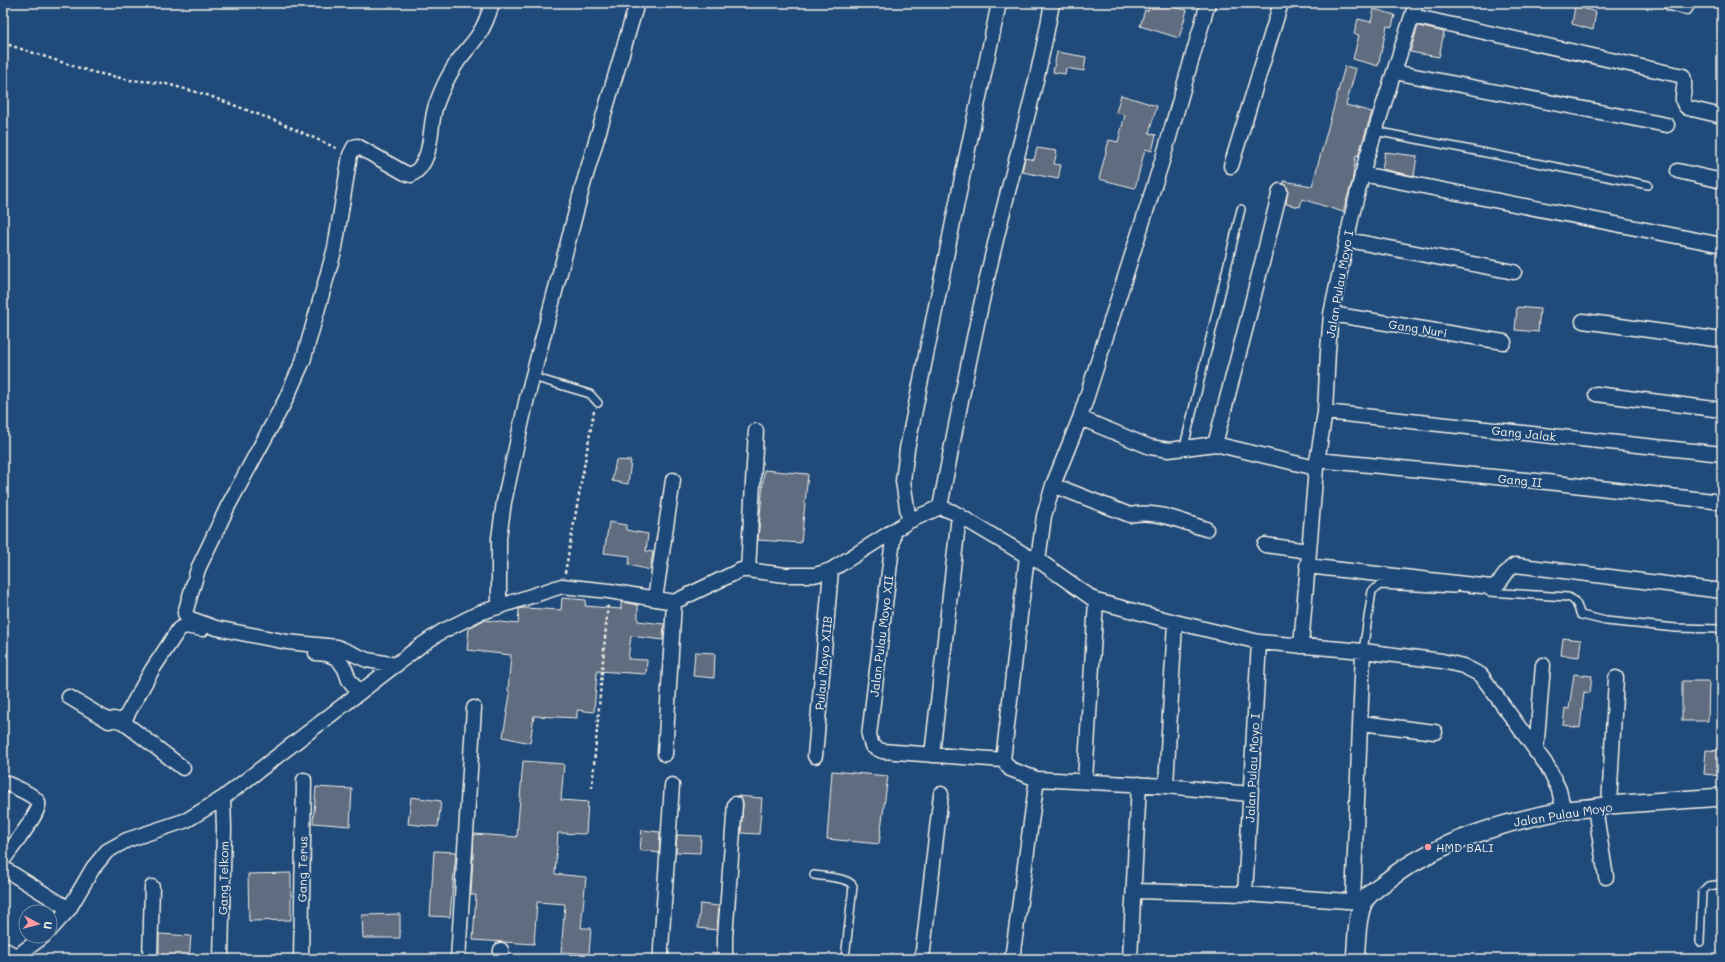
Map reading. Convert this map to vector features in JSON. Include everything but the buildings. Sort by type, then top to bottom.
[{"type":"street","points":[[396,665],[367,660],[337,647],[287,642],[216,628],[191,619],[186,616],[185,613],[198,569],[228,506],[286,401],[303,361],[334,248],[350,154],[354,146],[357,146],[405,173],[411,175],[418,171],[424,163],[429,146],[435,106],[446,80],[457,62],[480,34],[492,3]]},
{"type":"street","points":[[499,607],[499,538],[504,502],[533,377],[583,185],[637,3]]},
{"type":"street","points":[[909,521],[903,482],[907,449],[999,3]]},
{"type":"street","points":[[940,507],[965,379],[995,243],[1020,149],[1046,36],[1052,3]]},
{"type":"street","points":[[1208,3],[1163,158],[1080,418],[1053,485],[1044,516],[1036,552],[1003,760],[1010,769],[1037,779],[1086,780],[1250,794]]},
{"type":"street","points":[[1231,166],[1281,3]]},
{"type":"street","points":[[1670,3],[1686,7]]},
{"type":"street","points":[[1414,10],[1682,76],[1684,85],[1683,101],[1685,106],[1722,116]]},
{"type":"street","name":"Jalan Pulau Moyo I","points":[[1301,646],[1316,464],[1325,412],[1331,314],[1362,174],[1414,10]]},
{"type":"street","points":[[1394,72],[1667,125]]},
{"type":"street","points":[[1678,171],[1722,182]]},
{"type":"street","points":[[1362,174],[1722,245]]},
{"type":"street","points":[[1215,444],[1280,191]]},
{"type":"street","points":[[1348,240],[1514,272]]},
{"type":"street","name":"Gang Nuri","points":[[1331,314],[1504,342]]},
{"type":"street","points":[[1583,321],[1722,340]]},
{"type":"street","points":[[1596,394],[1722,410]]},
{"type":"street","name":"Gang Jalak","points":[[1325,412],[1722,454]]},
{"type":"street","name":"Gang II","points":[[1080,418],[1150,447],[1169,450],[1215,444],[1316,464],[1547,482],[1722,502]]},
{"type":"street","points":[[58,922],[69,910],[94,868],[115,845],[153,830],[187,820],[223,798],[354,687],[396,665],[441,632],[479,614],[562,586],[609,591],[674,602],[741,570],[749,563],[756,431]]},
{"type":"street","points":[[655,599],[674,480]]},
{"type":"street","points":[[1053,485],[1130,515],[1142,512],[1154,514],[1206,529]]},
{"type":"street","points":[[749,563],[785,575],[814,575],[831,570],[909,521],[940,507],[1036,552],[1096,601],[1259,642],[1363,651],[1463,666],[1481,675],[1548,767],[1559,790],[1564,811]]},
{"type":"street","points":[[959,515],[932,755],[1003,760]]},
{"type":"street","name":"Jalan Pulau Moyo XII","points":[[894,531],[869,742],[872,746],[882,751],[932,755]]},
{"type":"street","points":[[1265,545],[1308,551]]},
{"type":"street","points":[[1307,566],[1491,587],[1497,585],[1507,570],[1515,565],[1722,591]]},
{"type":"street","name":"Pulau Moyo XIIB","points":[[815,756],[831,570]]},
{"type":"street","points":[[1086,780],[1096,601]]},
{"type":"street","points":[[666,754],[674,602]]},
{"type":"street","points":[[1166,786],[1175,622]]},
{"type":"street","points":[[123,722],[152,670],[179,629],[183,627],[194,627],[286,650],[327,654],[338,659],[342,663],[354,687]]},
{"type":"street","name":"Jalan Pulau Moyo I","points":[[1245,894],[1259,642]]},
{"type":"street","points":[[1355,959],[1359,923],[1360,723],[1363,651]]},
{"type":"street","points":[[1536,752],[1543,665]]},
{"type":"street","points":[[1606,876],[1602,807],[1616,678]]},
{"type":"street","points":[[69,697],[109,721],[114,719],[123,722],[183,768]]},
{"type":"street","points":[[458,959],[474,708]]},
{"type":"street","points":[[1360,723],[1436,732]]},
{"type":"street","points":[[1012,959],[1037,779]]},
{"type":"street","name":"Gang Terus","points":[[301,959],[304,780]]},
{"type":"street","points":[[3,782],[33,797],[38,802],[39,807],[34,817],[3,860]]},
{"type":"street","points":[[1130,959],[1135,891],[1139,784]]},
{"type":"street","points":[[661,959],[672,785]]},
{"type":"street","points":[[922,959],[941,794]]},
{"type":"street","name":"Jalan Pulau Moyo","points":[[1358,902],[1400,871],[1430,854],[1479,833],[1510,822],[1564,811],[1722,797]]},
{"type":"street","name":"Gang Telkom","points":[[221,959],[224,828],[223,798]]},
{"type":"street","points":[[725,959],[725,937],[736,804]]},
{"type":"street","points":[[3,868],[69,910]]},
{"type":"street","points":[[150,959],[152,887]]},
{"type":"street","points":[[1135,891],[1245,894],[1358,902]]},
{"type":"street","points":[[3,949],[16,958],[34,944]]},
{"type":"lane","points":[[1375,131],[1648,185]]},
{"type":"lane","points":[[1184,447],[1241,209]]},
{"type":"lane","points":[[533,377],[590,394],[598,403]]},
{"type":"lane","points":[[1363,651],[1372,591],[1380,585],[1568,597],[1574,599],[1582,614],[1606,621],[1676,628],[1722,629]]},
{"type":"lane","points":[[814,876],[847,880],[853,886],[845,959]]},
{"type":"lane","points":[[1700,942],[1702,892],[1708,886],[1722,884]]},
{"type":"path","points":[[3,43],[92,72],[130,80],[163,84],[207,95],[281,123],[350,154]]},
{"type":"path","points":[[562,586],[595,409],[598,403]]},
{"type":"path","points":[[592,788],[609,591]]},
{"type":"place","name":"HMD BALI","points":[[1428,847]]}]
